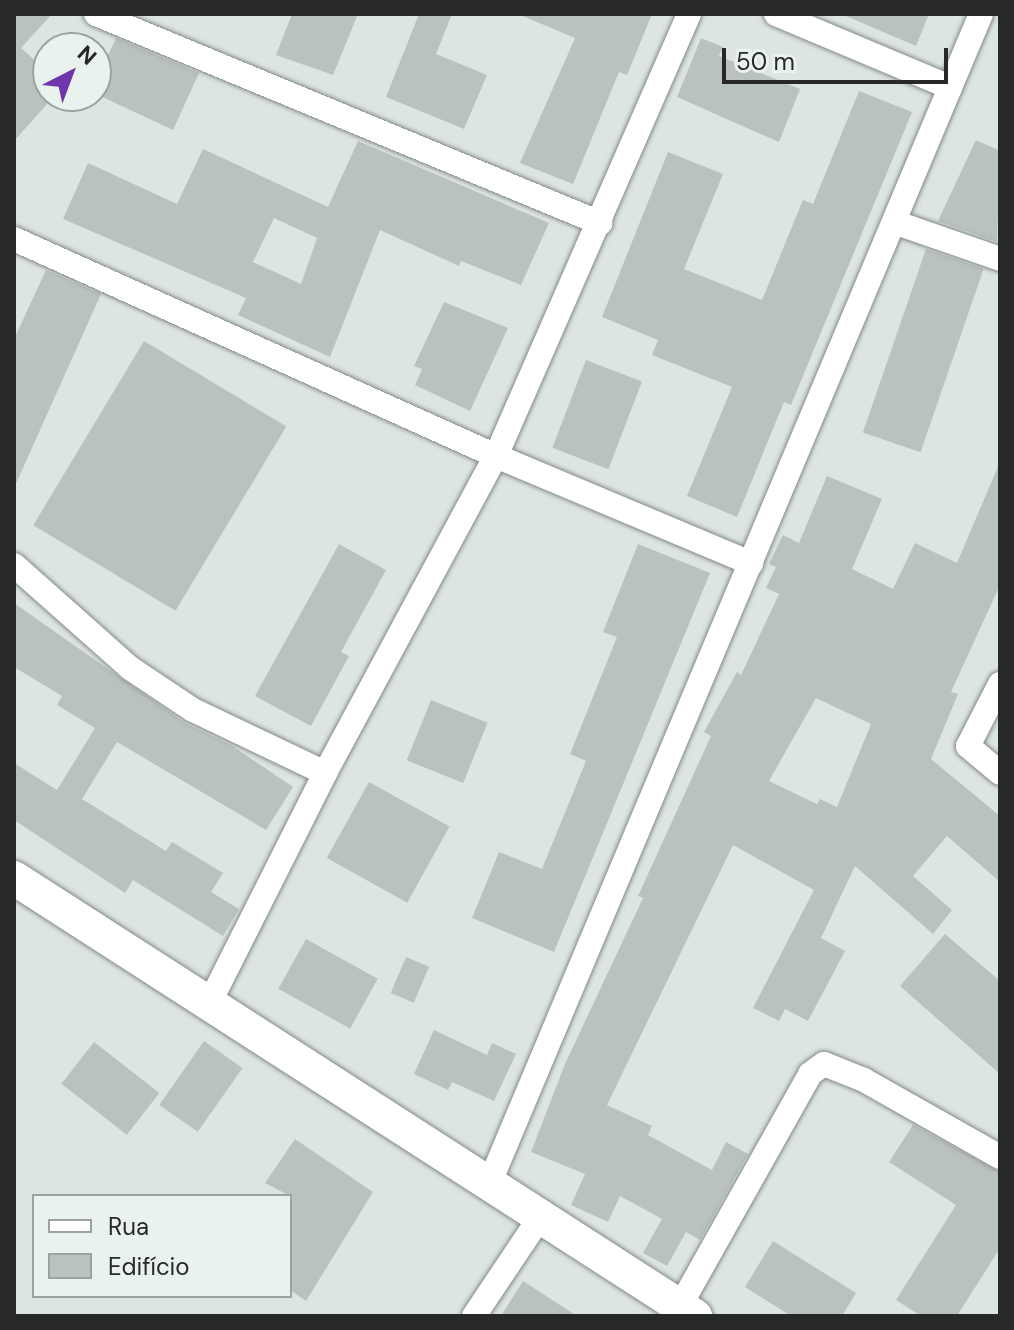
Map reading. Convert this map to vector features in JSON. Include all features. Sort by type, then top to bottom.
[{"type":"main road","points":[[14,878],[688,1311]]},
{"type":"street","points":[[96,14],[600,223]]},
{"type":"street","points":[[209,1004],[325,773],[496,456],[689,14]]},
{"type":"street","points":[[776,14],[950,87]]},
{"type":"street","points":[[490,1182],[981,14]]},
{"type":"street","points":[[894,222],[1000,259]]},
{"type":"street","points":[[14,239],[496,456],[751,563]]},
{"type":"street","points":[[14,565],[130,668],[193,710],[325,773]]},
{"type":"street","points":[[1000,684],[968,746],[1000,773]]},
{"type":"street","points":[[688,1311],[810,1074],[824,1064],[864,1080],[1000,1157]]},
{"type":"street","points":[[474,1316],[541,1216]]},
{"type":"building","points":[[14,14],[52,14],[36,32],[32,32],[21,48],[32,58],[32,112],[40,112],[14,141]]},
{"type":"building","points":[[292,14],[358,14],[333,75],[276,55]]},
{"type":"building","points":[[419,14],[452,14],[436,54],[487,75],[464,129],[386,97]]},
{"type":"building","points":[[518,14],[652,14],[627,75],[619,72],[573,184],[520,163],[575,38]]},
{"type":"building","points":[[841,14],[929,14],[916,46]]},
{"type":"building","points":[[116,38],[199,73],[173,130],[112,101],[112,47]]},
{"type":"building","points":[[701,38],[723,47],[719,56],[800,89],[779,142],[677,97]]},
{"type":"building","points":[[859,91],[912,112],[791,405],[784,402],[737,517],[687,496],[732,387],[652,355],[658,340],[602,317],[668,152],[723,174],[684,269],[762,300],[803,200],[813,204]]},
{"type":"building","points":[[976,140],[1000,151],[997,242],[938,221]]},
{"type":"building","points":[[358,141],[549,223],[521,285],[461,261],[459,266],[380,230],[330,357],[238,315],[246,298],[63,219],[88,163],[177,204],[203,149],[328,207]],"holes":[[[274,218],[317,238],[301,284],[253,262]]]},
{"type":"building","points":[[926,249],[984,269],[921,452],[863,432]]},
{"type":"building","points":[[46,270],[101,294],[14,488],[14,339]]},
{"type":"building","points":[[444,302],[508,328],[470,411],[415,385],[422,369],[414,366]]},
{"type":"building","points":[[144,341],[286,426],[176,611],[33,525]]},
{"type":"building","points":[[586,360],[642,382],[608,469],[552,448]]},
{"type":"building","points":[[1000,462],[1000,585],[951,692],[958,694],[931,759],[1000,816],[1000,882],[947,836],[913,876],[952,910],[933,934],[855,866],[821,938],[845,951],[808,1021],[785,1009],[779,1021],[753,1008],[814,890],[733,845],[607,1105],[652,1126],[648,1135],[712,1170],[726,1142],[748,1154],[700,1240],[686,1232],[667,1266],[643,1253],[662,1219],[620,1196],[608,1222],[571,1205],[585,1174],[531,1152],[565,1064],[643,898],[638,896],[711,736],[704,732],[737,672],[741,675],[779,594],[766,588],[776,567],[769,564],[783,535],[799,543],[827,476],[882,499],[852,569],[893,589],[915,543],[957,563]],"holes":[[[816,698],[871,724],[837,807],[820,799],[817,804],[769,781]]]},
{"type":"building","points":[[339,544],[386,570],[341,652],[349,656],[311,726],[255,696]]},
{"type":"building","points":[[638,544],[710,573],[554,952],[472,918],[499,852],[542,869],[586,761],[570,754],[617,637],[603,632]]},
{"type":"building","points":[[14,603],[185,723],[231,745],[293,787],[266,830],[117,742],[82,799],[166,851],[172,842],[223,873],[211,892],[239,909],[223,936],[133,880],[125,893],[14,820],[14,763],[57,790],[95,728],[57,705],[62,696],[14,667]]},
{"type":"building","points":[[431,700],[488,723],[463,783],[407,760]]},
{"type":"building","points":[[369,782],[449,827],[407,903],[327,858]]},
{"type":"building","points":[[945,934],[1000,981],[1000,1074],[900,986]]},
{"type":"building","points":[[306,939],[378,979],[350,1029],[278,989]]},
{"type":"building","points":[[406,957],[429,967],[414,1003],[391,993]]},
{"type":"building","points":[[434,1030],[487,1055],[492,1043],[516,1054],[494,1101],[452,1082],[448,1090],[414,1074]]},
{"type":"building","points":[[204,1041],[243,1068],[198,1132],[159,1105]]},
{"type":"building","points":[[94,1042],[159,1093],[127,1135],[61,1084]]},
{"type":"building","points":[[913,1125],[1000,1172],[1000,1248],[957,1316],[921,1316],[896,1300],[956,1205],[889,1162]]},
{"type":"building","points":[[295,1139],[373,1192],[306,1301],[292,1291],[292,1194],[265,1183]]},
{"type":"building","points":[[773,1241],[856,1293],[842,1316],[791,1316],[745,1287]]},
{"type":"building","points":[[523,1281],[577,1316],[501,1316]]}]
